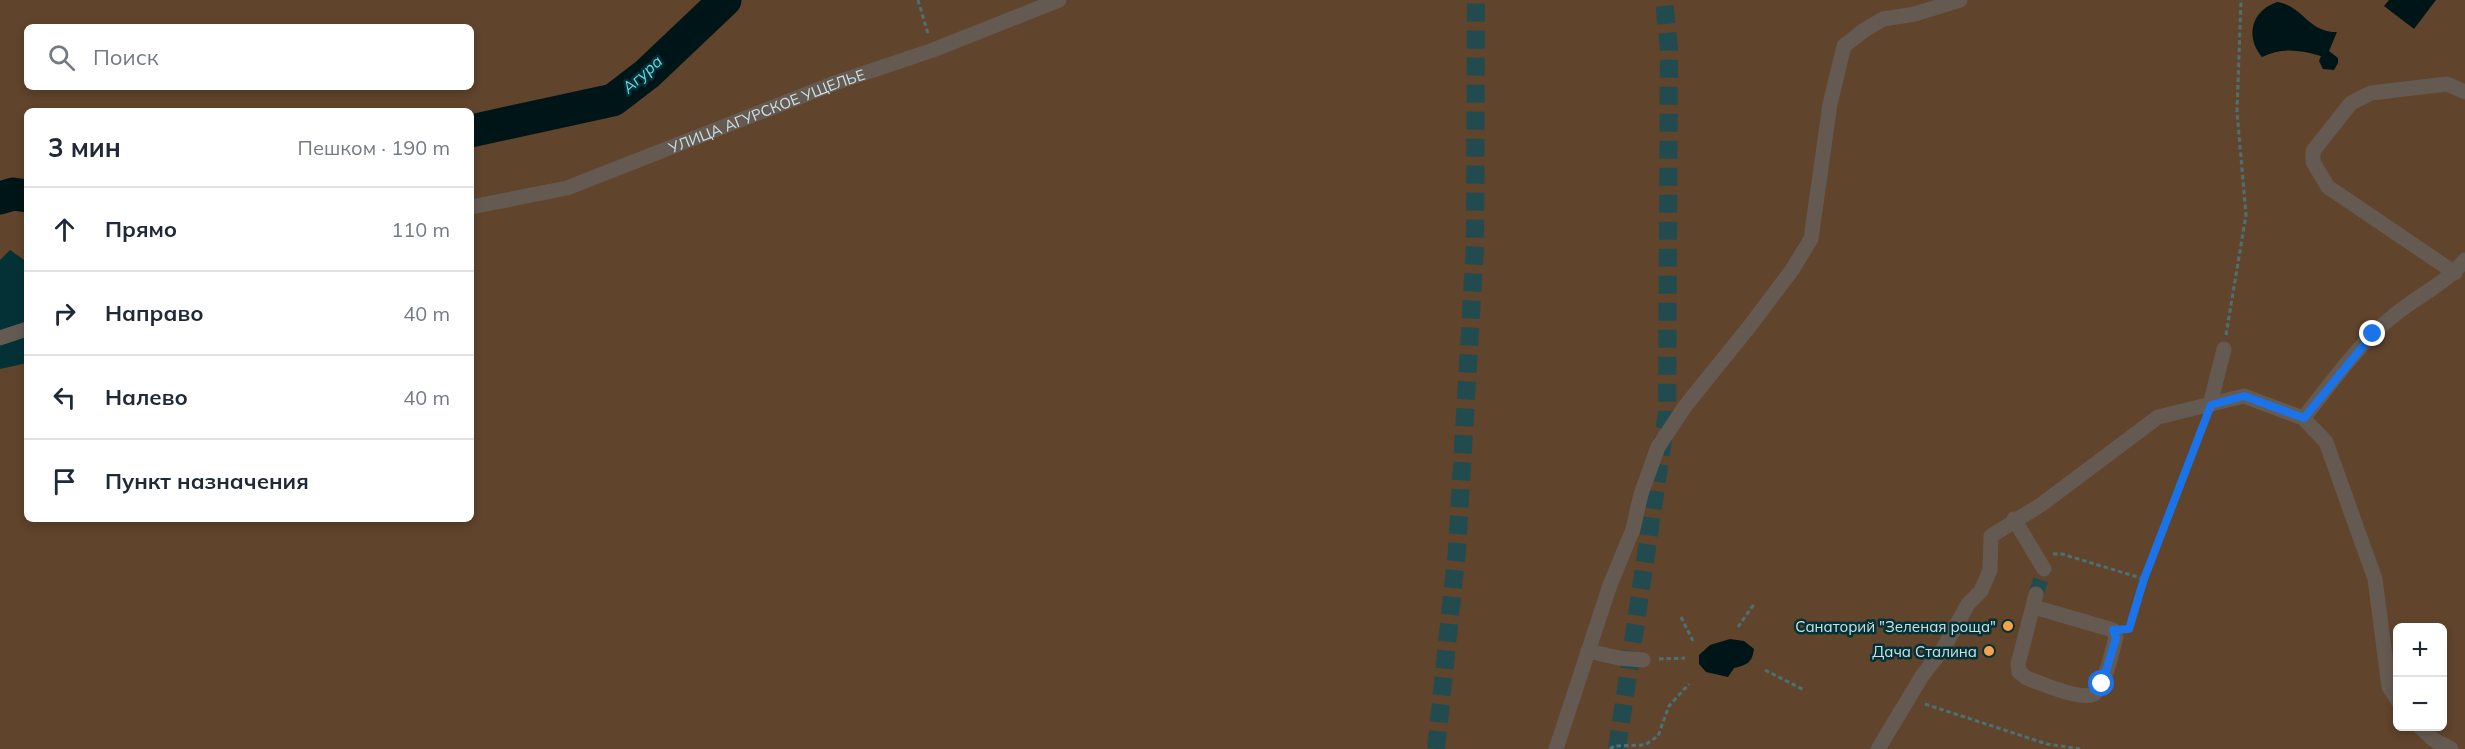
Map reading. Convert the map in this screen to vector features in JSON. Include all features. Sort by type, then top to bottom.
[{"type":"street","name":"УЛИЦА АГУРСКОЕ УЩЕЛЬЕ","points":[[474,206],[567,188],[1059,0]]},
{"type":"street","points":[[1556,749],[1610,585],[1633,529],[1641,494],[1658,447],[1686,405],[1792,270],[1811,239],[1830,104],[1844,46],[1863,30],[1883,19],[1915,14],[1960,0]]},
{"type":"street","points":[[2455,273],[2328,187],[2313,162],[2313,151],[2350,103],[2371,93],[2447,84],[2465,92]]},
{"type":"street","points":[[2304,418],[2373,334],[2392,316],[2455,273],[2465,260]]},
{"type":"street","points":[[0,338],[24,329]]},
{"type":"street","points":[[2211,405],[2224,349]]},
{"type":"street","points":[[1878,749],[1943,649],[1968,604],[1981,591],[1990,570],[1991,536],[2014,519],[2042,504],[2158,417],[2244,396],[2304,418],[2326,442],[2375,579],[2389,687],[2393,694]]},
{"type":"street","points":[[2014,519],[2044,568]]},
{"type":"street","points":[[2035,600],[2113,630],[2116,638],[2102,684],[2094,693],[2084,696],[2027,678],[2019,672],[2018,664],[2035,600]]},
{"type":"street","points":[[1588,651],[1619,658],[1642,660]]},
{"type":"street","points":[[2424,731],[2434,740],[2451,749]]},
{"type":"path","points":[[918,0],[933,50]]},
{"type":"path","points":[[2224,349],[2246,215],[2237,112],[2241,0]]},
{"type":"path","points":[[2113,630],[2129,629],[2144,579],[2211,405]]},
{"type":"path","points":[[2036,554],[2062,554],[2144,579]]},
{"type":"path","points":[[1738,627],[1754,604]]},
{"type":"path","points":[[1681,617],[1693,641]]},
{"type":"path","points":[[1642,660],[1685,658]]},
{"type":"path","points":[[1765,670],[1804,690]]},
{"type":"path","points":[[1611,749],[1614,746],[1645,745],[1658,736],[1669,706],[1689,684]]},
{"type":"path","points":[[1909,699],[2047,744],[2081,749]]},
{"type":"shaded area","points":[[0,0],[2465,0],[2465,749],[0,749],[0,369],[24,364],[24,522],[474,522],[474,108],[24,108],[24,260],[10,250],[0,260]]},
{"type":"shaded area","points":[[2389,0],[2436,0],[2414,29],[2384,6]]},
{"type":"shaded area","points":[[2277,2],[2294,8],[2319,28],[2337,32],[2329,51],[2338,58],[2334,70],[2323,69],[2319,61],[2321,56],[2306,52],[2284,51],[2262,57],[2254,41],[2253,25],[2261,12]]},
{"type":"shaded area","points":[[1730,639],[1744,641],[1754,649],[1750,660],[1734,668],[1728,677],[1706,672],[1699,664],[1699,655],[1710,645]]},
{"type":"waterway","name":"Агура","points":[[474,130],[613,100],[647,74],[725,0]]},
{"type":"waterway","name":"Агура","points":[[0,198],[13,194],[24,196]]},
{"type":"tunnel","points":[[1436,749],[1457,549],[1475,246],[1476,0]]},
{"type":"tunnel","points":[[1617,749],[1667,413],[1669,50],[1664,0]]},
{"type":"tunnel","points":[[2036,594],[2044,569]]},
{"type":"place","name":"Санаторий \"Зеленая роща\"","points":[[2008,626]]},
{"type":"place","name":"Дача Сталина","points":[[1989,651]]},
{"type":"route","points":[[2102,684],[2116,638],[2113,630],[2129,629],[2144,579],[2211,405],[2244,396],[2304,418],[2373,334]]}]
